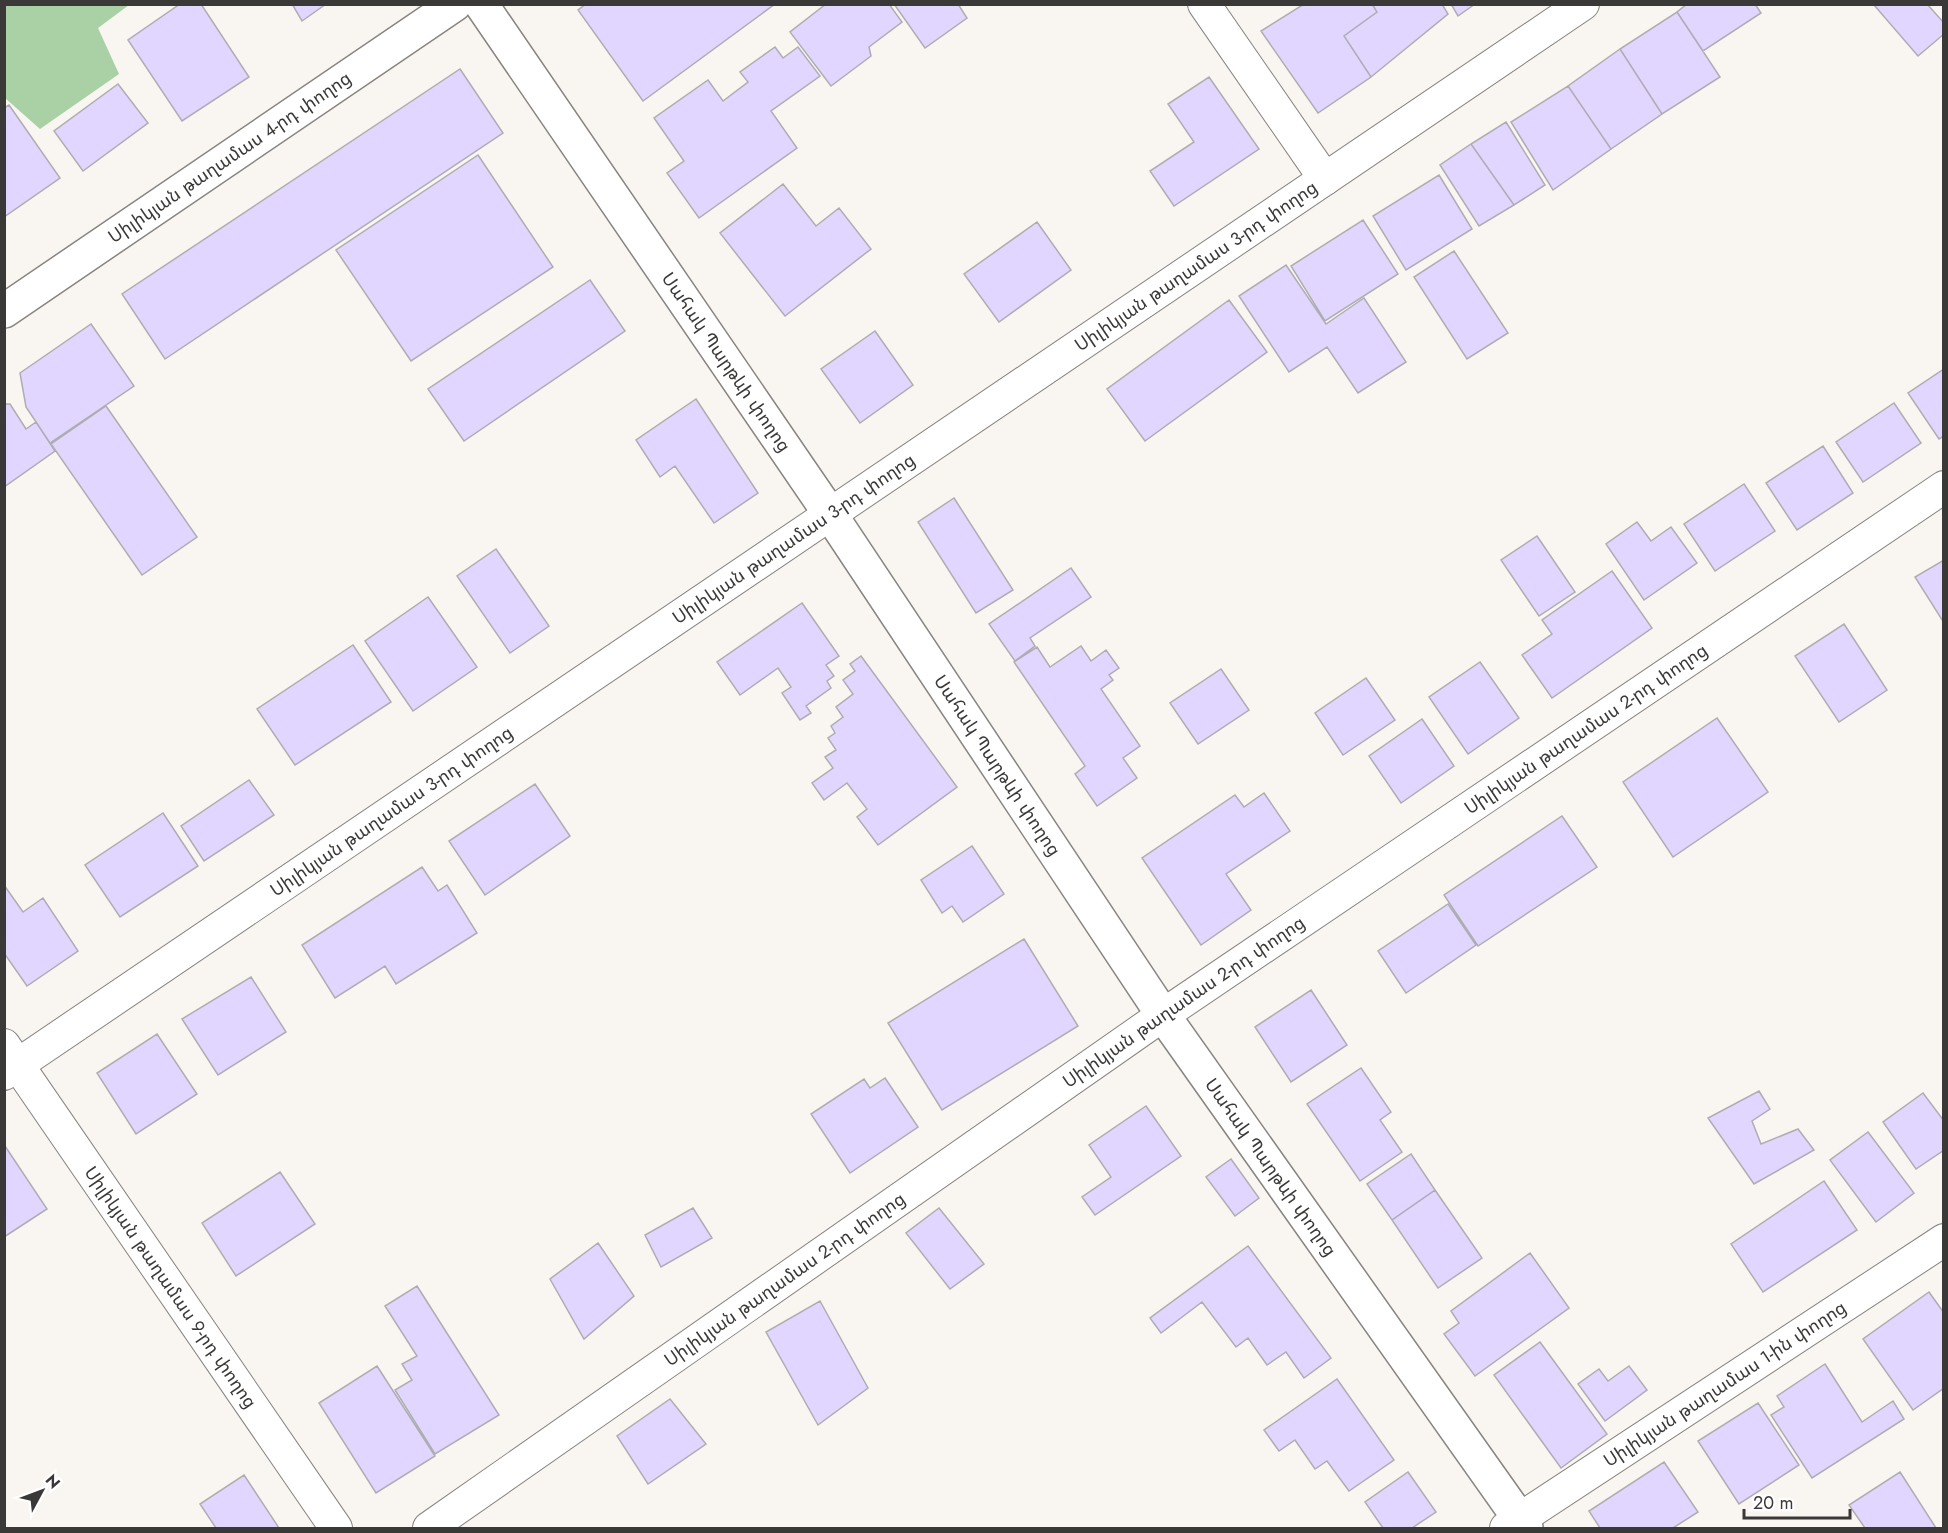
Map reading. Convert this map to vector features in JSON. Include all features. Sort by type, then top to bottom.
[{"type":"main road","name":"Սիլիկյան թաղամաս 4-րդ փողոց","points":[[4,311],[455,4]]},
{"type":"main road","name":"Սահակ Պարթևի փողոց","points":[[481,4],[830,514],[1163,1015],[1517,1526]]},
{"type":"street","points":[[1204,4],[1325,179]]},
{"type":"street","name":"Սիլիկյան թաղամաս 3-րդ փողոց","points":[[9,1061],[830,514],[1583,4]]},
{"type":"street","name":"Սիլիկյան թաղամաս 2-րդ փողոց","points":[[429,1528],[1163,1015],[1944,487]]},
{"type":"street","name":"Սիլիկյան թաղամաս 9-րդ փողոց","points":[[9,1061],[336,1528]]},
{"type":"street","name":"Սիլիկյան թաղամաս 1-ին փողոց","points":[[1517,1526],[1944,1240]]},
{"type":"green space","points":[[5,4],[129,5],[98,28],[119,74],[40,129],[5,98]]},
{"type":"building","points":[[180,4],[201,4],[249,77],[182,121],[128,40]]},
{"type":"building","points":[[292,4],[326,4],[302,21]]},
{"type":"building","points":[[586,4],[775,4],[643,101],[578,10]]},
{"type":"building","points":[[826,4],[889,4],[902,22],[869,47],[871,56],[831,86],[790,32]]},
{"type":"building","points":[[894,4],[958,4],[967,18],[925,48]]},
{"type":"building","points":[[1304,4],[1372,4],[1377,12],[1344,36],[1371,77],[1318,113],[1261,31]]},
{"type":"building","points":[[1372,4],[1442,4],[1448,14],[1371,77],[1344,36],[1377,12]]},
{"type":"building","points":[[1451,4],[1475,4],[1458,16]]},
{"type":"building","points":[[1687,4],[1755,4],[1761,13],[1703,51],[1677,12]]},
{"type":"building","points":[[1927,4],[1944,23],[1944,34],[1918,56],[1874,5]]},
{"type":"building","points":[[1677,12],[1720,77],[1662,114],[1620,49]]},
{"type":"building","points":[[775,47],[783,58],[798,47],[820,76],[771,111],[797,148],[699,218],[667,173],[684,161],[654,118],[708,80],[723,101],[748,82],[740,72]]},
{"type":"building","points":[[1620,49],[1662,114],[1611,149],[1568,86]]},
{"type":"building","points":[[460,69],[503,133],[165,359],[122,294]]},
{"type":"building","points":[[1209,77],[1259,149],[1174,206],[1150,171],[1194,142],[1168,104]]},
{"type":"building","points":[[118,84],[148,123],[83,171],[54,131]]},
{"type":"building","points":[[1568,86],[1611,149],[1553,190],[1511,122]]},
{"type":"building","points":[[9,105],[60,178],[4,217],[4,108]]},
{"type":"building","points":[[1506,122],[1545,185],[1514,205],[1471,144]]},
{"type":"building","points":[[1471,144],[1514,205],[1479,226],[1440,165]]},
{"type":"building","points":[[478,155],[553,267],[411,361],[336,250]]},
{"type":"building","points":[[1439,175],[1472,229],[1406,270],[1373,216]]},
{"type":"building","points":[[783,184],[816,226],[839,208],[871,249],[785,316],[720,233]]},
{"type":"building","points":[[1363,220],[1398,274],[1325,321],[1291,266]]},
{"type":"building","points":[[1037,222],[1071,270],[999,322],[964,274]]},
{"type":"building","points":[[1454,251],[1508,333],[1467,359],[1414,277]]},
{"type":"building","points":[[1286,265],[1326,324],[1364,298],[1406,362],[1358,393],[1327,347],[1289,372],[1239,296]]},
{"type":"building","points":[[590,280],[625,331],[464,441],[428,389]]},
{"type":"building","points":[[1229,300],[1267,352],[1145,441],[1107,389]]},
{"type":"building","points":[[91,324],[134,386],[50,443],[26,407],[20,373]]},
{"type":"building","points":[[875,331],[913,385],[860,423],[821,369]]},
{"type":"building","points":[[1944,369],[1944,436],[1939,439],[1908,393]]},
{"type":"building","points":[[696,399],[758,493],[714,523],[675,466],[660,477],[636,440]]},
{"type":"building","points":[[1894,403],[1921,443],[1863,482],[1836,442]]},
{"type":"building","points":[[4,404],[10,404],[26,429],[36,422],[55,451],[4,487]]},
{"type":"building","points":[[106,406],[197,537],[142,575],[51,444]]},
{"type":"building","points":[[1823,446],[1853,493],[1797,530],[1766,483]]},
{"type":"building","points":[[1744,484],[1775,531],[1715,571],[1684,524]]},
{"type":"building","points":[[954,498],[1013,590],[976,613],[918,522]]},
{"type":"building","points":[[1637,522],[1651,541],[1671,527],[1697,563],[1644,600],[1606,544]]},
{"type":"building","points":[[1537,536],[1575,592],[1539,616],[1501,560]]},
{"type":"building","points":[[496,549],[549,626],[510,653],[457,576]]},
{"type":"building","points":[[1944,560],[1944,623],[1915,577]]},
{"type":"building","points":[[1071,568],[1091,597],[1030,638],[1035,646],[1015,661],[989,624]]},
{"type":"building","points":[[1612,571],[1652,628],[1552,698],[1522,655],[1552,634],[1542,620]]},
{"type":"building","points":[[428,597],[477,667],[413,711],[365,641]]},
{"type":"building","points":[[802,603],[839,656],[826,665],[834,676],[827,681],[831,688],[806,706],[811,713],[800,720],[782,693],[791,687],[778,668],[740,695],[717,662]]},
{"type":"building","points":[[1844,624],[1887,690],[1839,722],[1795,656]]},
{"type":"building","points":[[353,645],[391,702],[295,765],[257,709]]},
{"type":"building","points":[[1081,646],[1091,661],[1106,650],[1119,668],[1109,675],[1113,680],[1101,689],[1140,746],[1123,758],[1137,778],[1097,806],[1075,774],[1085,766],[1014,662],[1037,647],[1050,667]]},
{"type":"building","points":[[861,656],[957,787],[878,845],[857,817],[867,809],[847,783],[824,800],[812,783],[833,768],[825,757],[836,750],[828,738],[835,733],[831,726],[843,717],[836,707],[853,694],[843,680],[855,671],[850,664]]},
{"type":"building","points":[[1480,662],[1519,718],[1468,754],[1429,697]]},
{"type":"building","points":[[1221,669],[1249,710],[1198,744],[1170,703]]},
{"type":"building","points":[[1366,678],[1395,720],[1343,755],[1315,713]]},
{"type":"building","points":[[1717,718],[1768,792],[1673,857],[1623,782]]},
{"type":"building","points":[[1422,719],[1454,766],[1401,803],[1369,756]]},
{"type":"building","points":[[249,780],[274,815],[204,861],[181,826]]},
{"type":"building","points":[[535,784],[570,836],[485,895],[449,841]]},
{"type":"building","points":[[1264,793],[1290,831],[1226,874],[1251,910],[1201,945],[1142,858],[1235,795],[1244,807]]},
{"type":"building","points":[[163,813],[198,866],[120,917],[85,865]]},
{"type":"building","points":[[1562,816],[1597,867],[1478,946],[1444,895]]},
{"type":"building","points":[[972,846],[1004,894],[963,922],[952,906],[942,913],[921,880]]},
{"type":"building","points":[[422,867],[438,891],[447,885],[477,933],[396,984],[385,966],[335,998],[302,945]]},
{"type":"building","points":[[4,885],[23,912],[43,898],[78,951],[27,986],[4,953]]},
{"type":"building","points":[[1448,904],[1476,945],[1406,993],[1378,951]]},
{"type":"building","points":[[1024,939],[1078,1026],[942,1110],[888,1023]]},
{"type":"building","points":[[251,977],[286,1032],[218,1075],[182,1019]]},
{"type":"building","points":[[1311,990],[1347,1045],[1291,1082],[1255,1027]]},
{"type":"building","points":[[157,1034],[197,1094],[136,1134],[97,1073]]},
{"type":"building","points":[[1361,1068],[1391,1112],[1380,1120],[1402,1152],[1360,1181],[1307,1104]]},
{"type":"building","points":[[885,1078],[918,1127],[850,1173],[811,1114],[864,1079],[870,1088]]},
{"type":"building","points":[[1759,1091],[1770,1109],[1752,1121],[1761,1144],[1798,1129],[1814,1150],[1754,1184],[1708,1118]]},
{"type":"building","points":[[1923,1093],[1944,1121],[1944,1150],[1916,1169],[1883,1122]]},
{"type":"building","points":[[1146,1106],[1181,1156],[1095,1215],[1082,1197],[1111,1177],[1089,1145]]},
{"type":"building","points":[[1868,1132],[1914,1193],[1876,1222],[1830,1160]]},
{"type":"building","points":[[4,1147],[47,1209],[4,1237]]},
{"type":"building","points":[[1411,1154],[1435,1190],[1392,1220],[1367,1184]]},
{"type":"building","points":[[1231,1159],[1259,1198],[1235,1216],[1206,1177]]},
{"type":"building","points":[[280,1172],[315,1224],[236,1276],[202,1223]]},
{"type":"building","points":[[1824,1181],[1857,1230],[1763,1292],[1731,1244]]},
{"type":"building","points":[[1435,1190],[1482,1258],[1438,1288],[1392,1220]]},
{"type":"building","points":[[693,1208],[712,1238],[661,1267],[645,1235]]},
{"type":"building","points":[[939,1208],[984,1264],[950,1289],[906,1233]]},
{"type":"building","points":[[598,1243],[634,1296],[584,1339],[550,1279]]},
{"type":"building","points":[[1248,1246],[1331,1358],[1304,1378],[1286,1352],[1267,1365],[1248,1338],[1236,1347],[1202,1302],[1161,1333],[1150,1318]]},
{"type":"building","points":[[1530,1253],[1569,1308],[1475,1376],[1444,1334],[1459,1323],[1451,1311]]},
{"type":"building","points":[[417,1286],[499,1415],[435,1454],[395,1390],[412,1380],[402,1364],[417,1356],[385,1306]]},
{"type":"building","points":[[1929,1292],[1944,1313],[1944,1388],[1913,1410],[1863,1339]]},
{"type":"building","points":[[820,1301],[868,1388],[818,1425],[766,1332]]},
{"type":"building","points":[[1540,1342],[1607,1434],[1561,1468],[1494,1375]]},
{"type":"building","points":[[1825,1364],[1862,1422],[1893,1401],[1904,1419],[1812,1478],[1771,1415],[1784,1407],[1777,1396]]},
{"type":"building","points":[[377,1366],[435,1456],[376,1493],[319,1403]]},
{"type":"building","points":[[1629,1366],[1647,1390],[1605,1421],[1578,1384],[1599,1369],[1608,1381]]},
{"type":"building","points":[[1337,1379],[1394,1460],[1349,1491],[1327,1461],[1315,1469],[1295,1440],[1279,1451],[1264,1430]]},
{"type":"building","points":[[670,1399],[706,1444],[648,1484],[617,1436]]},
{"type":"building","points":[[1758,1403],[1799,1465],[1739,1504],[1698,1441]]},
{"type":"building","points":[[1664,1462],[1698,1512],[1673,1528],[1600,1528],[1589,1511]]},
{"type":"building","points":[[1408,1472],[1436,1512],[1412,1528],[1383,1528],[1365,1502]]},
{"type":"building","points":[[1900,1472],[1936,1528],[1865,1528],[1849,1505]]},
{"type":"building","points":[[244,1475],[279,1528],[216,1528],[200,1504]]}]
